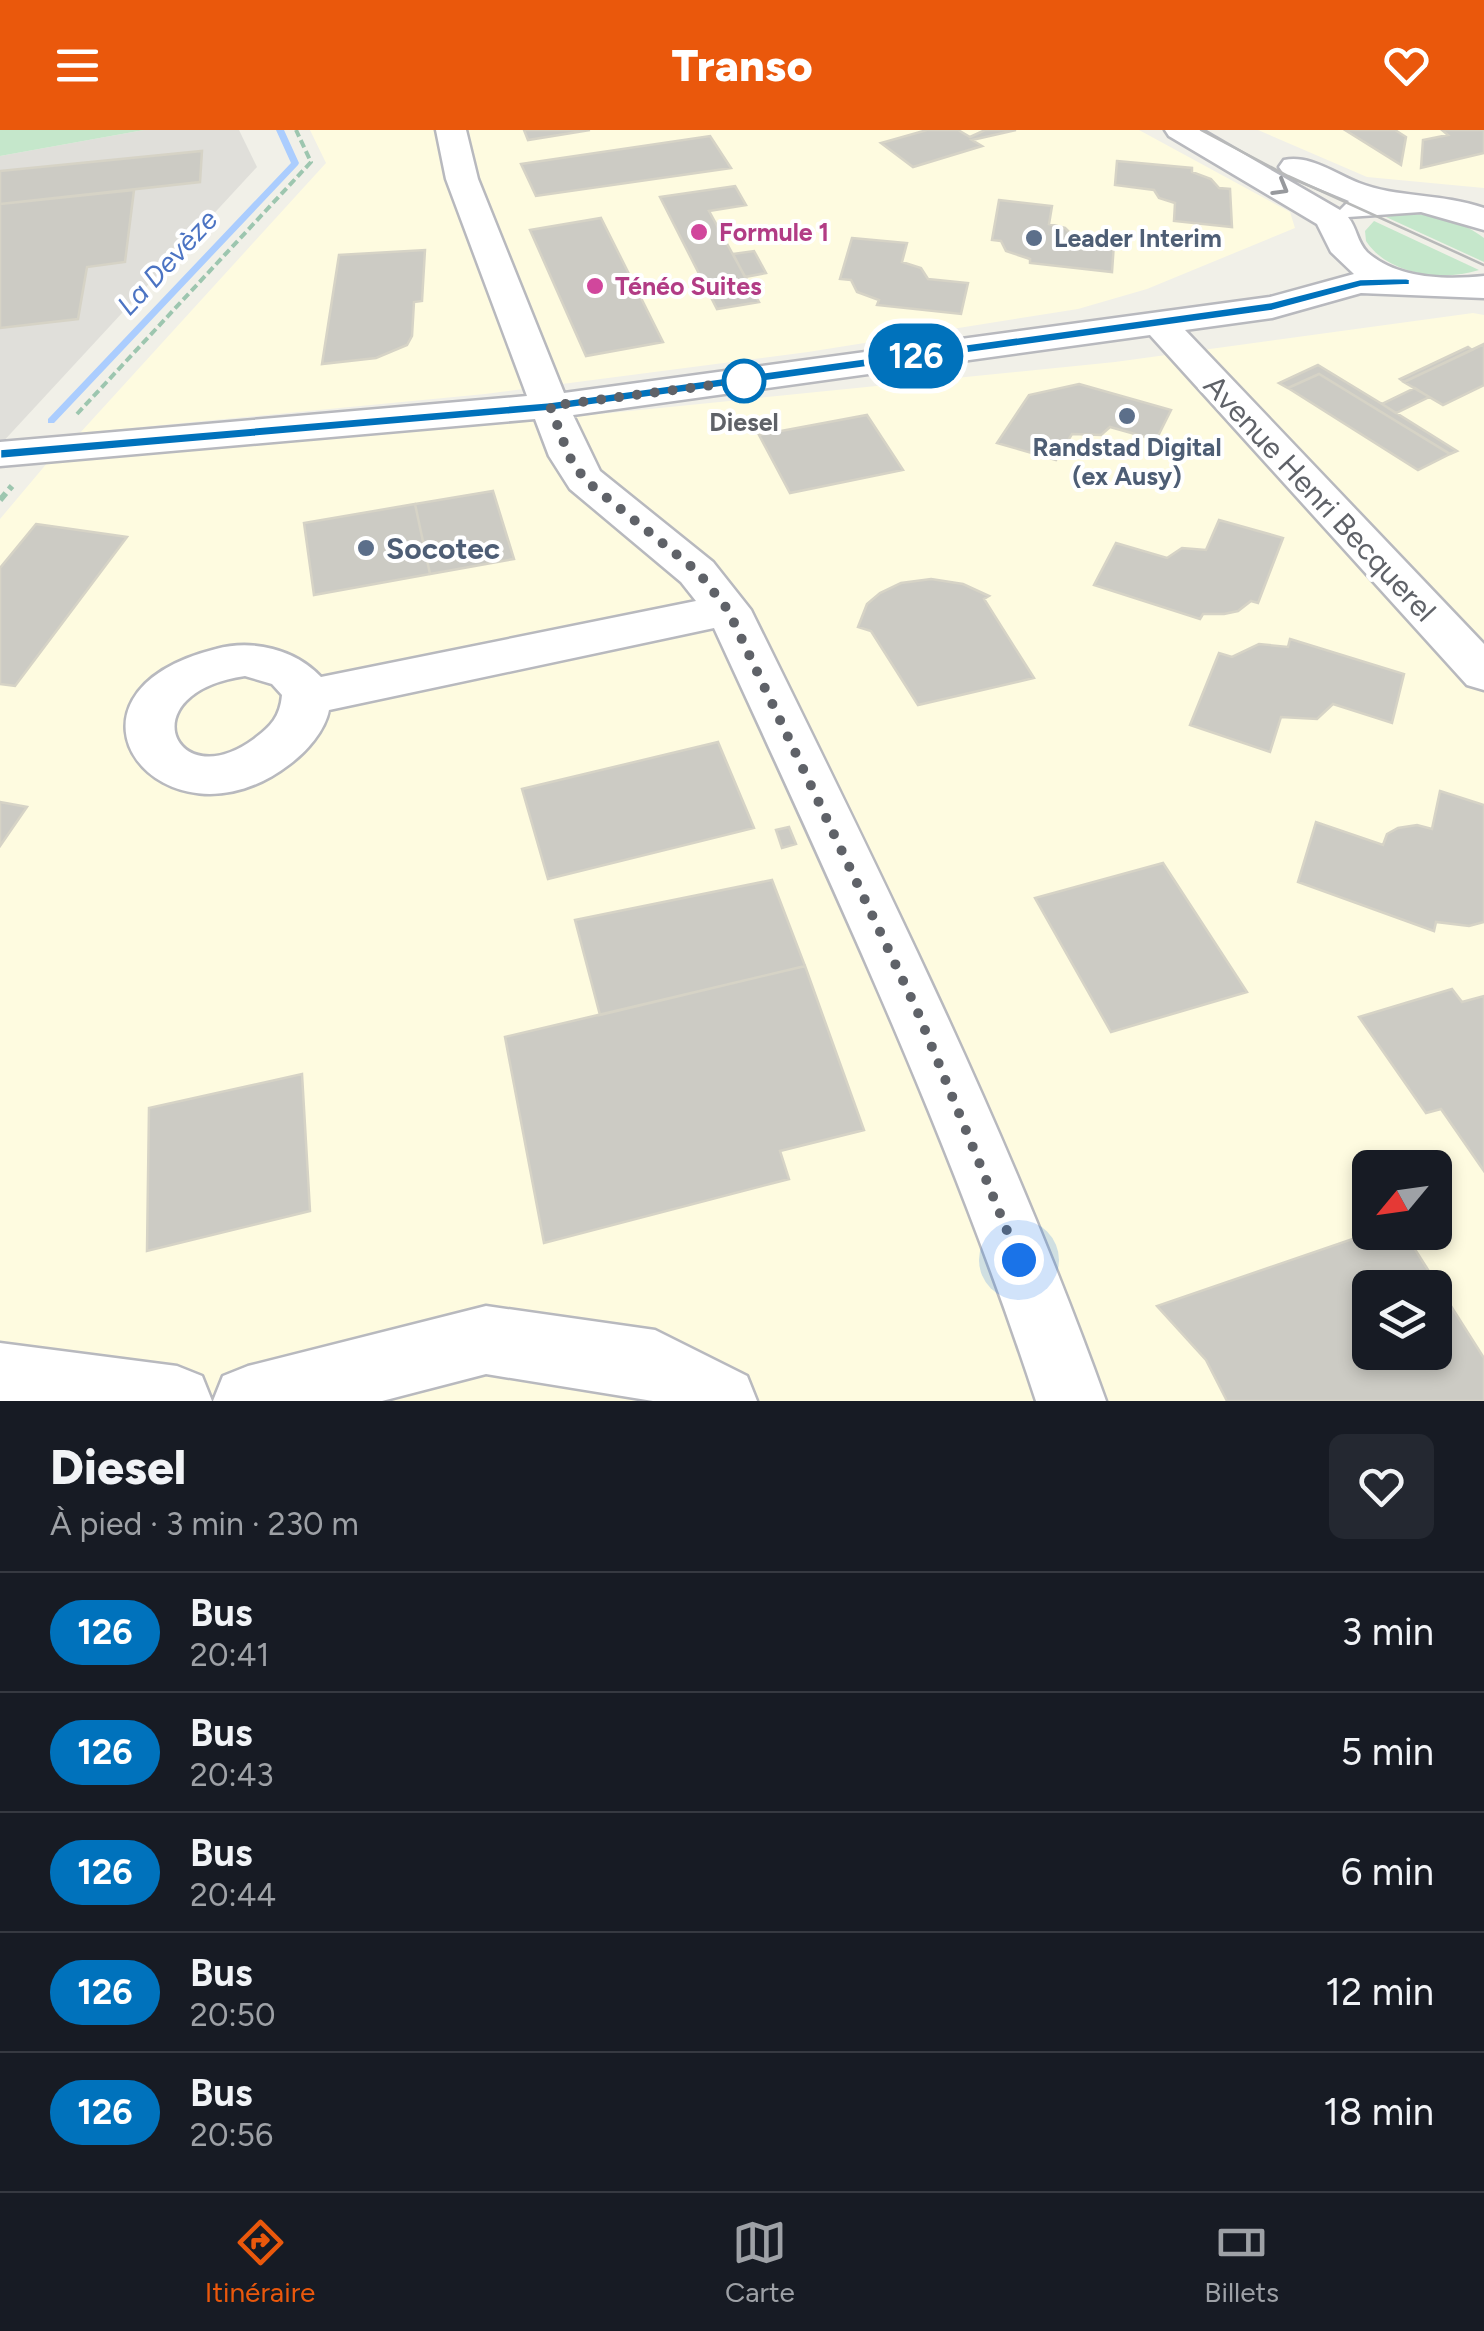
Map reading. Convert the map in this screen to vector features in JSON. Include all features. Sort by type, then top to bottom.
[{"type":"street","points":[[451,130],[462,179],[569,456],[585,480],[698,572],[728,610],[916,1008],[1049,1331],[1071,1401]]},
{"type":"street","points":[[1180,130],[1315,207],[1380,274],[1429,288],[1481,289]]},
{"type":"street","points":[[1224,130],[1336,186],[1388,202],[1442,206],[1484,220]]},
{"type":"street","points":[[1442,206],[1484,198]]},
{"type":"street","points":[[1230,310],[1325,273],[1342,260],[1342,238],[1358,208],[1388,202]]},
{"type":"street","points":[[0,454],[550,406],[1292,303],[1360,283],[1405,282]]},
{"type":"street","name":"Avenue Henri Becquerel","points":[[1157,321],[1484,673]]},
{"type":"street","points":[[306,697],[728,610]]},
{"type":"street","points":[[248,1401],[486,1340],[655,1364],[722,1401]]},
{"type":"street","points":[[0,1378],[177,1401]]},
{"type":"path","points":[[42,450],[311,162],[296,130]]},
{"type":"shaded area","points":[[144,130],[239,130],[257,167],[0,445],[0,156]]},
{"type":"shaded area","points":[[310,130],[1139,130],[1290,212],[1295,228],[1147,289],[1078,309],[808,352],[485,394],[80,433],[326,163]]},
{"type":"shaded area","points":[[1258,130],[1484,130],[1484,188],[1367,177]]},
{"type":"shaded area","points":[[1473,313],[1484,315],[1484,1401],[0,1401],[0,519],[48,462],[500,424],[1115,362]]},
{"type":"green space","points":[[0,130],[144,130],[0,156]]},
{"type":"green space","points":[[1402,214],[1445,219],[1475,232],[1484,238],[1484,262],[1386,217]]},
{"type":"green space","points":[[1374,221],[1479,270],[1433,275],[1388,262],[1366,241],[1365,231]]},
{"type":"building","points":[[524,130],[590,130],[528,140]]},
{"type":"building","points":[[927,130],[958,130],[970,137],[985,130],[1016,130],[972,140],[982,146],[913,167],[881,143]]},
{"type":"building","points":[[1345,130],[1395,130],[1406,137],[1401,165]]},
{"type":"building","points":[[1442,130],[1484,130],[1484,153],[1421,168],[1423,140],[1448,135]]},
{"type":"building","points":[[710,136],[731,168],[536,196],[521,164]]},
{"type":"building","points":[[202,151],[200,182],[0,204],[0,171]]},
{"type":"building","points":[[1117,161],[1192,168],[1192,172],[1211,179],[1219,188],[1230,189],[1232,227],[1174,221],[1175,203],[1159,198],[1154,190],[1115,185]]},
{"type":"building","name":"Formule 1","points":[[735,186],[746,205],[709,211],[759,302],[717,309],[660,197]]},
{"type":"building","points":[[134,190],[125,262],[87,267],[78,319],[0,328],[0,204]]},
{"type":"building","name":"Leader Interim","points":[[999,200],[1052,206],[1049,224],[1065,228],[1076,239],[1114,243],[1112,272],[1030,263],[1030,259],[1006,251],[1001,241],[992,240]]},
{"type":"building","name":"Ténéo Suites","points":[[601,218],[663,342],[586,356],[530,230]]},
{"type":"building","points":[[852,238],[907,243],[902,262],[921,268],[928,279],[968,283],[961,314],[877,305],[879,300],[857,292],[851,280],[840,279]]},
{"type":"building","points":[[425,250],[422,301],[414,302],[412,336],[407,345],[376,358],[322,364],[339,255]]},
{"type":"building","points":[[754,251],[766,273],[745,277],[733,254]]},
{"type":"building","points":[[1484,344],[1484,385],[1443,405],[1404,382]]},
{"type":"building","points":[[1468,347],[1472,350],[1404,382],[1400,379]]},
{"type":"building","points":[[1318,365],[1457,451],[1450,454],[1319,374],[1288,388],[1279,383]]},
{"type":"building","points":[[1319,374],[1450,454],[1418,470],[1288,388]]},
{"type":"building","points":[[1079,384],[1171,410],[1156,440],[1110,427],[1101,435],[1072,434],[1056,460],[997,443],[1029,395]]},
{"type":"building","points":[[1415,388],[1429,397],[1396,413],[1382,404]]},
{"type":"building","points":[[867,415],[903,470],[790,493],[759,435]]},
{"type":"building","points":[[493,491],[514,559],[430,574],[415,504]]},
{"type":"building","name":"Socotec","points":[[415,504],[430,574],[314,595],[304,523]]},
{"type":"building","points":[[1219,520],[1283,538],[1258,603],[1251,601],[1238,611],[1224,614],[1203,614],[1200,619],[1094,585],[1116,543],[1167,558],[1182,548],[1206,550]]},
{"type":"building","points":[[36,524],[127,537],[15,686],[0,684],[0,568]]},
{"type":"building","points":[[931,579],[963,584],[989,596],[984,599],[1034,678],[918,705],[871,631],[858,627],[867,604],[880,593],[901,583]]},
{"type":"building","points":[[1290,639],[1404,674],[1392,723],[1333,704],[1317,719],[1281,717],[1270,752],[1190,725],[1219,653],[1232,657],[1259,644],[1288,647]]},
{"type":"building","points":[[718,742],[754,828],[548,879],[522,789]]},
{"type":"building","points":[[1440,791],[1484,805],[1484,922],[1469,926],[1436,922],[1434,931],[1298,882],[1316,822],[1383,845],[1387,834],[1398,828],[1417,825],[1432,829]]},
{"type":"building","points":[[0,802],[27,807],[0,846]]},
{"type":"building","points":[[789,827],[796,844],[782,848],[776,830]]},
{"type":"building","points":[[1163,863],[1247,992],[1111,1032],[1035,898]]},
{"type":"building","points":[[772,880],[805,966],[600,1015],[575,920]]},
{"type":"building","points":[[805,966],[864,1130],[780,1151],[789,1179],[544,1243],[505,1037]]},
{"type":"building","points":[[1452,989],[1462,1002],[1484,996],[1484,1171],[1441,1109],[1426,1113],[1359,1017]]},
{"type":"building","points":[[302,1074],[310,1211],[147,1251],[149,1108]]},
{"type":"building","points":[[1352,1239],[1352,1250],[1415,1250],[1428,1270],[1352,1270],[1352,1370],[1452,1370],[1452,1308],[1484,1358],[1484,1401],[1227,1401],[1206,1360],[1157,1306]]},
{"type":"waterway","name":"La Devèze","points":[[51,421],[295,163],[280,130]]},
{"type":"tram line","points":[[1201,130],[1288,176],[1484,265]]},
{"type":"bus line","name":"126","points":[[0,454],[550,406],[1292,303],[1360,283],[1405,282]]},
{"type":"place","name":"Formule 1","points":[[699,232]]},
{"type":"place","name":"Leader Interim","points":[[1034,238]]},
{"type":"place","name":"Ténéo Suites","points":[[595,286]]},
{"type":"place","name":"Diesel","points":[[744,381]]},
{"type":"place","name":"Randstad Digital (ex Ausy)","points":[[1127,416]]},
{"type":"place","name":"Socotec","points":[[366,548]]},
{"type":"route","points":[[744,381],[550,406],[569,456],[585,480],[698,572],[728,610],[916,1008],[1019,1260]]}]
